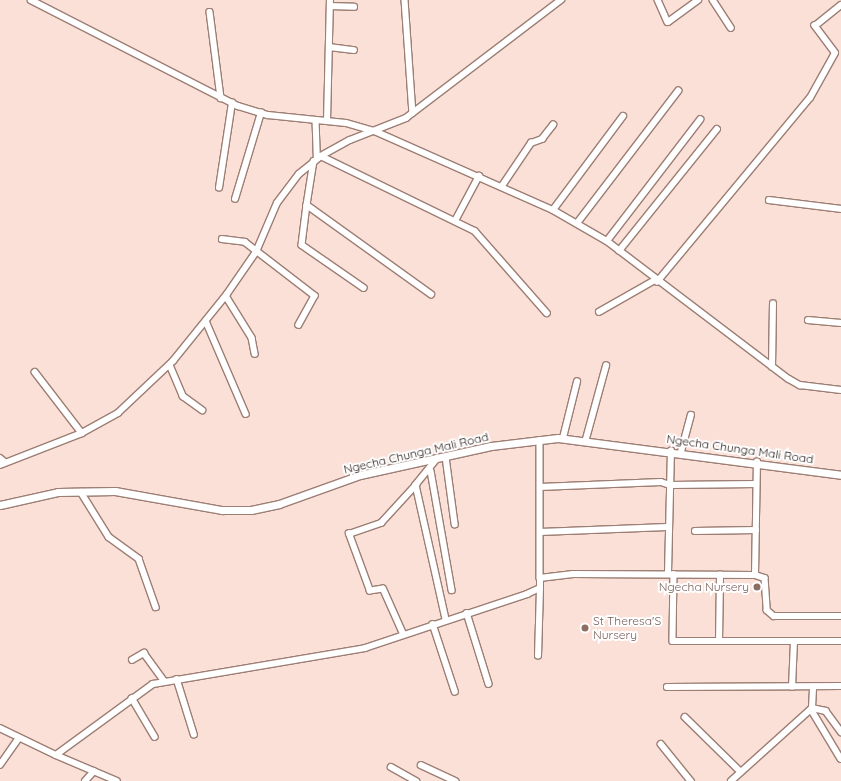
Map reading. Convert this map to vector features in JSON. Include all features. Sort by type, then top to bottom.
[{"type":"main road","name":"Ngecha Chunga Mali Road","points":[[0,505],[58,492],[143,493],[222,510],[251,510],[279,504],[360,475],[438,458],[540,440],[563,438],[586,439],[671,450],[841,475]]},
{"type":"street","points":[[31,0],[232,104],[261,113],[327,121],[377,132],[554,210],[578,222],[607,241],[656,281],[772,367],[800,385],[841,390]]},
{"type":"street","points":[[405,0],[413,113]]},
{"type":"street","points":[[2,462],[82,433],[118,413],[170,365],[226,296],[256,252],[277,203],[317,158],[377,132],[413,113],[561,0]]},
{"type":"street","points":[[658,0],[668,22],[698,0]]},
{"type":"street","points":[[713,0],[731,28]]},
{"type":"street","points":[[327,121],[330,3],[354,7]]},
{"type":"street","points":[[599,312],[656,281],[813,92],[835,53],[815,26],[841,5]]},
{"type":"street","points":[[210,12],[220,98]]},
{"type":"street","points":[[329,47],[354,50]]},
{"type":"street","points":[[578,222],[678,91]]},
{"type":"street","points":[[219,188],[232,104]]},
{"type":"street","points":[[235,199],[261,113]]},
{"type":"street","points":[[554,210],[623,116]]},
{"type":"street","points":[[316,120],[317,158],[307,205],[302,245],[364,288]]},
{"type":"street","points":[[607,241],[700,120]]},
{"type":"street","points":[[502,186],[531,143],[542,139],[553,125]]},
{"type":"street","points":[[619,251],[716,129]]},
{"type":"street","points":[[317,158],[475,231],[547,313]]},
{"type":"street","points":[[455,221],[479,176]]},
{"type":"street","points":[[769,200],[841,209]]},
{"type":"street","points":[[307,205],[431,294]]},
{"type":"street","points":[[222,238],[245,242],[315,296],[299,325]]},
{"type":"street","points":[[226,296],[252,338],[255,354]]},
{"type":"street","points":[[772,367],[773,304]]},
{"type":"street","points":[[808,320],[841,323]]},
{"type":"street","points":[[206,321],[246,414]]},
{"type":"street","points":[[170,365],[183,396],[202,410]]},
{"type":"street","points":[[586,439],[606,366]]},
{"type":"street","points":[[35,372],[82,433]]},
{"type":"street","points":[[563,438],[577,382]]},
{"type":"street","points":[[681,452],[691,414]]},
{"type":"street","points":[[538,656],[540,588],[540,440]]},
{"type":"street","points":[[671,450],[667,527],[671,573],[673,642],[841,641]]},
{"type":"street","points":[[446,457],[455,524]]},
{"type":"street","points":[[402,634],[383,589],[370,591],[349,534],[382,523],[416,485],[432,471],[438,458]]},
{"type":"street","points":[[755,575],[757,462]]},
{"type":"street","points":[[432,471],[452,590]]},
{"type":"street","points":[[540,487],[661,482],[670,485],[756,484]]},
{"type":"street","points":[[416,485],[446,619]]},
{"type":"street","points":[[81,492],[109,537],[139,559],[156,607]]},
{"type":"street","points":[[540,532],[667,527]]},
{"type":"street","points":[[695,531],[756,530]]},
{"type":"street","points":[[540,578],[671,573],[755,575],[765,578],[767,610],[774,616],[841,616]]},
{"type":"street","points":[[719,641],[720,575]]},
{"type":"street","points":[[56,755],[132,698],[164,682],[352,651],[540,588]]},
{"type":"street","points":[[468,613],[489,684]]},
{"type":"street","points":[[433,624],[456,691]]},
{"type":"street","points":[[792,687],[794,642]]},
{"type":"street","points":[[132,660],[144,653],[164,682]]},
{"type":"street","points":[[177,679],[194,734]]},
{"type":"street","points":[[667,687],[841,686]]},
{"type":"street","points":[[813,687],[812,708],[841,759]]},
{"type":"street","points":[[132,698],[155,737]]},
{"type":"street","points":[[812,708],[826,711],[841,732]]},
{"type":"street","points":[[731,781],[812,708]]},
{"type":"street","points":[[685,717],[741,772]]},
{"type":"street","points":[[0,728],[18,739],[117,781]]},
{"type":"street","points":[[0,765],[18,739]]},
{"type":"street","points":[[661,744],[691,781]]},
{"type":"street","points":[[421,765],[455,781]]},
{"type":"street","points":[[391,767],[416,781]]},
{"type":"street","points":[[85,781],[94,771]]},
{"type":"place","name":"Ngecha Nursery","points":[[757,587]]},
{"type":"place","name":"St Theresa'S Nursery","points":[[585,628]]}]
